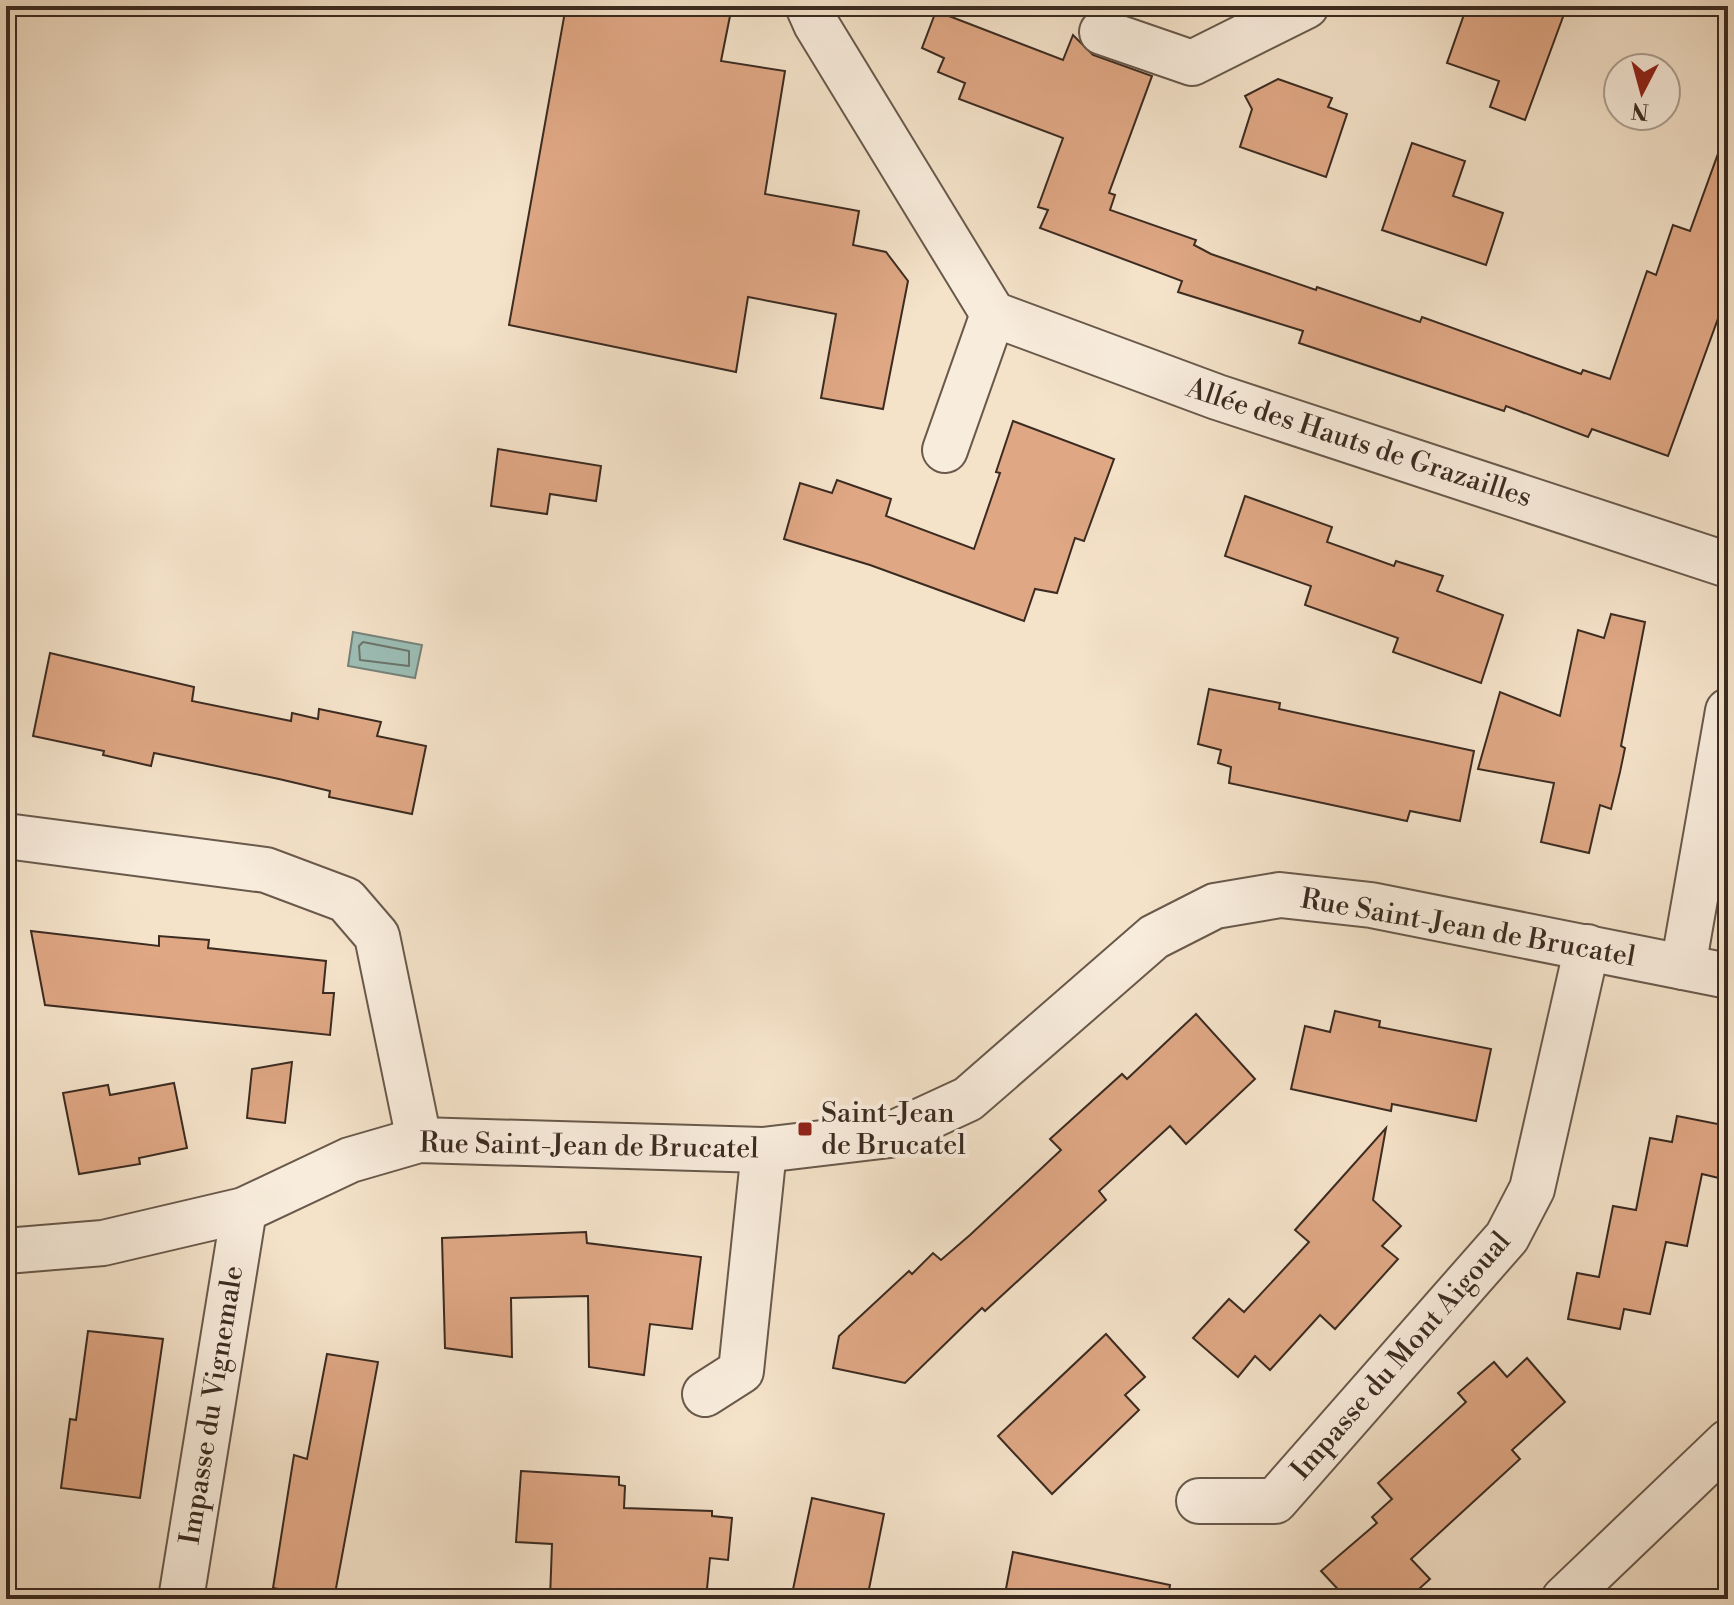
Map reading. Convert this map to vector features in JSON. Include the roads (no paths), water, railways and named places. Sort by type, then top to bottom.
[{"type":"street","points":[[808,6],[816,24],[993,314],[945,450]]},
{"type":"street","points":[[1102,32],[1192,63],[1306,6]]},
{"type":"street","name":"Allée des Hauts de Grazailles","points":[[993,314],[1217,397],[1728,565]]},
{"type":"street","points":[[1683,967],[1728,711]]},
{"type":"street","points":[[6,836],[266,870],[346,900],[377,936],[419,1140]]},
{"type":"street","name":"Rue Saint-Jean de Brucatel","points":[[6,1251],[103,1243],[244,1210],[350,1160],[419,1140],[764,1150],[890,1135],[968,1099],[1154,937],[1215,906],[1280,895],[1371,905],[1728,976]]},
{"type":"street","name":"Impasse du Mont Aigoual","points":[[1199,1501],[1275,1501],[1507,1237],[1532,1189],[1587,947]]},
{"type":"street","points":[[705,1394],[741,1371],[764,1150]]},
{"type":"street","name":"Impasse du Vignemale","points":[[181,1599],[244,1210]]},
{"type":"street","points":[[1564,1599],[1728,1442]]},
{"type":"water","points":[[353,632],[422,645],[415,678],[348,666]]},
{"type":"place","name":"Saint-Jean de Brucatel","points":[[805,1129]]}]
